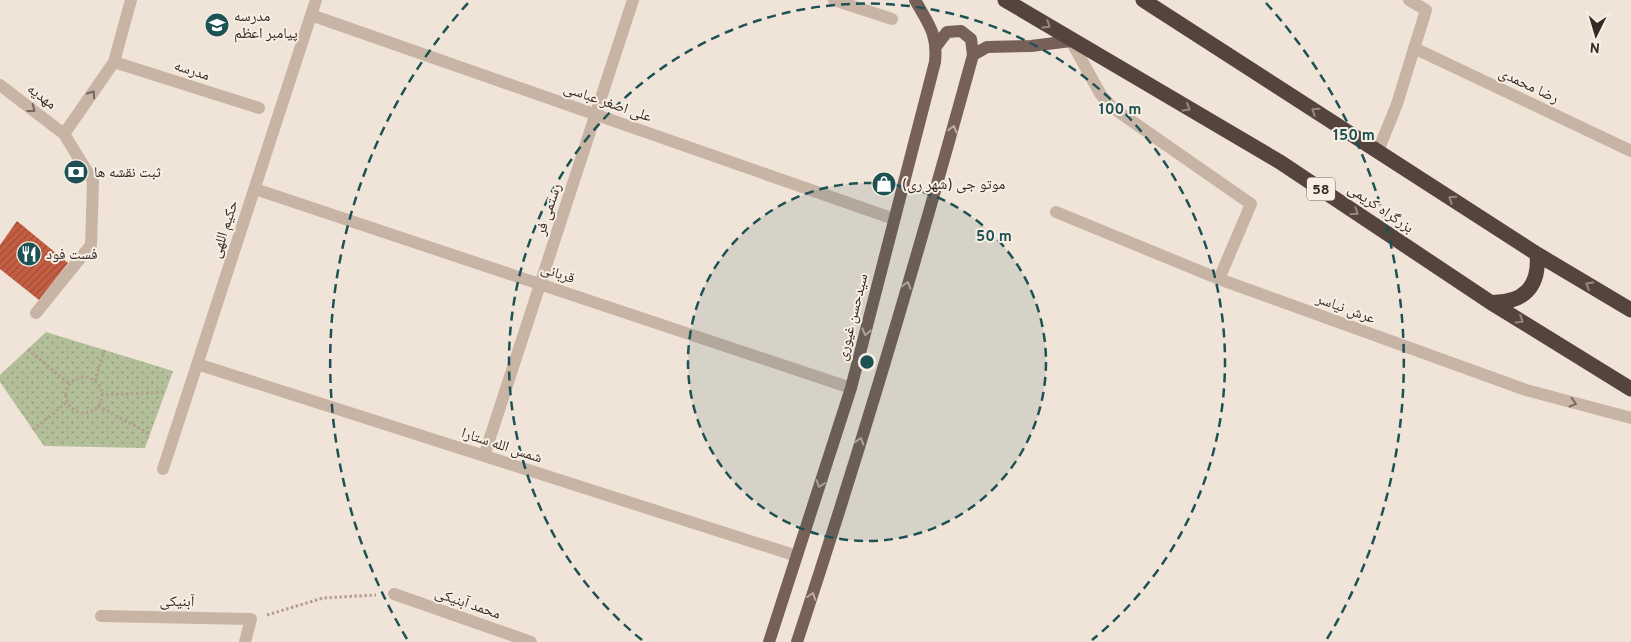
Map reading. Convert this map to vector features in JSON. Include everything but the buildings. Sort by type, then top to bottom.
[{"type":"highway","name":"بزرگراه کریمی","points":[[1005,0],[1280,162],[1490,302],[1631,389]]},
{"type":"highway","points":[[1143,0],[1537,254],[1631,310]]},
{"type":"highway","points":[[1490,302],[1503,303],[1516,299],[1527,291],[1537,274],[1537,254]]},
{"type":"main road","points":[[915,0],[933,32],[937,45]]},
{"type":"main road","points":[[1156,0],[1187,29]]},
{"type":"main road","points":[[796,642],[831,536],[943,166],[973,55],[971,39],[961,31],[947,32],[937,45]]},
{"type":"main road","points":[[973,55],[987,48],[1031,46],[1072,40]]},
{"type":"main road","name":"سیدحسن غیوری","points":[[769,642],[851,388],[935,62],[937,45]]},
{"type":"street","points":[[36,313],[92,245],[92,181],[64,134],[114,62],[131,0]]},
{"type":"street","name":"حکیم اللهی","points":[[163,469],[316,0]]},
{"type":"street","name":"رستمی فر","points":[[484,456],[633,0]]},
{"type":"street","points":[[834,0],[892,19]]},
{"type":"street","points":[[1378,152],[1397,104],[1426,10],[1409,0]]},
{"type":"street","name":"علی اصغر عباسی","points":[[311,15],[894,220]]},
{"type":"street","points":[[1072,40],[1101,95],[1113,108],[1251,204],[1219,279]]},
{"type":"street","name":"رضا محمدی","points":[[1414,48],[1631,151]]},
{"type":"street","name":"مدرسه","points":[[114,62],[259,108]]},
{"type":"street","name":"مهدیه","points":[[0,84],[64,134]]},
{"type":"street","name":"قربانی","points":[[254,189],[851,388]]},
{"type":"street","name":"عرش نیاسر","points":[[1056,212],[1219,279],[1526,390],[1631,418]]},
{"type":"street","name":"شمس الله ستارا","points":[[197,364],[797,556]]},
{"type":"street","name":"محمد آبنیکی","points":[[394,594],[531,642]]},
{"type":"street","name":"آبنیکی","points":[[101,616],[251,619]]},
{"type":"street","points":[[245,642],[251,619]]},
{"type":"path","points":[[28,349],[69,384]]},
{"type":"path","points":[[95,380],[105,349]]},
{"type":"path","points":[[78,378],[95,380],[101,390],[98,406],[87,412],[75,411],[67,402],[66,390],[69,384],[78,378]]},
{"type":"path","points":[[101,396],[166,392]]},
{"type":"path","points":[[33,430],[67,402]]},
{"type":"path","points":[[98,406],[150,434]]},
{"type":"path","points":[[251,619],[324,598],[394,594]]},
{"type":"green space","points":[[46,332],[173,371],[145,448],[44,446],[0,382],[0,375]]},
{"type":"place","name":"مدرسه پیامبر اعظم","points":[[217,25]]},
{"type":"place","name":"ثبت نقشه ها","points":[[76,172]]},
{"type":"place","name":"موتو جی (شهر ری)","points":[[884,184]]},
{"type":"place","name":"فست فود","points":[[29,254]]}]
